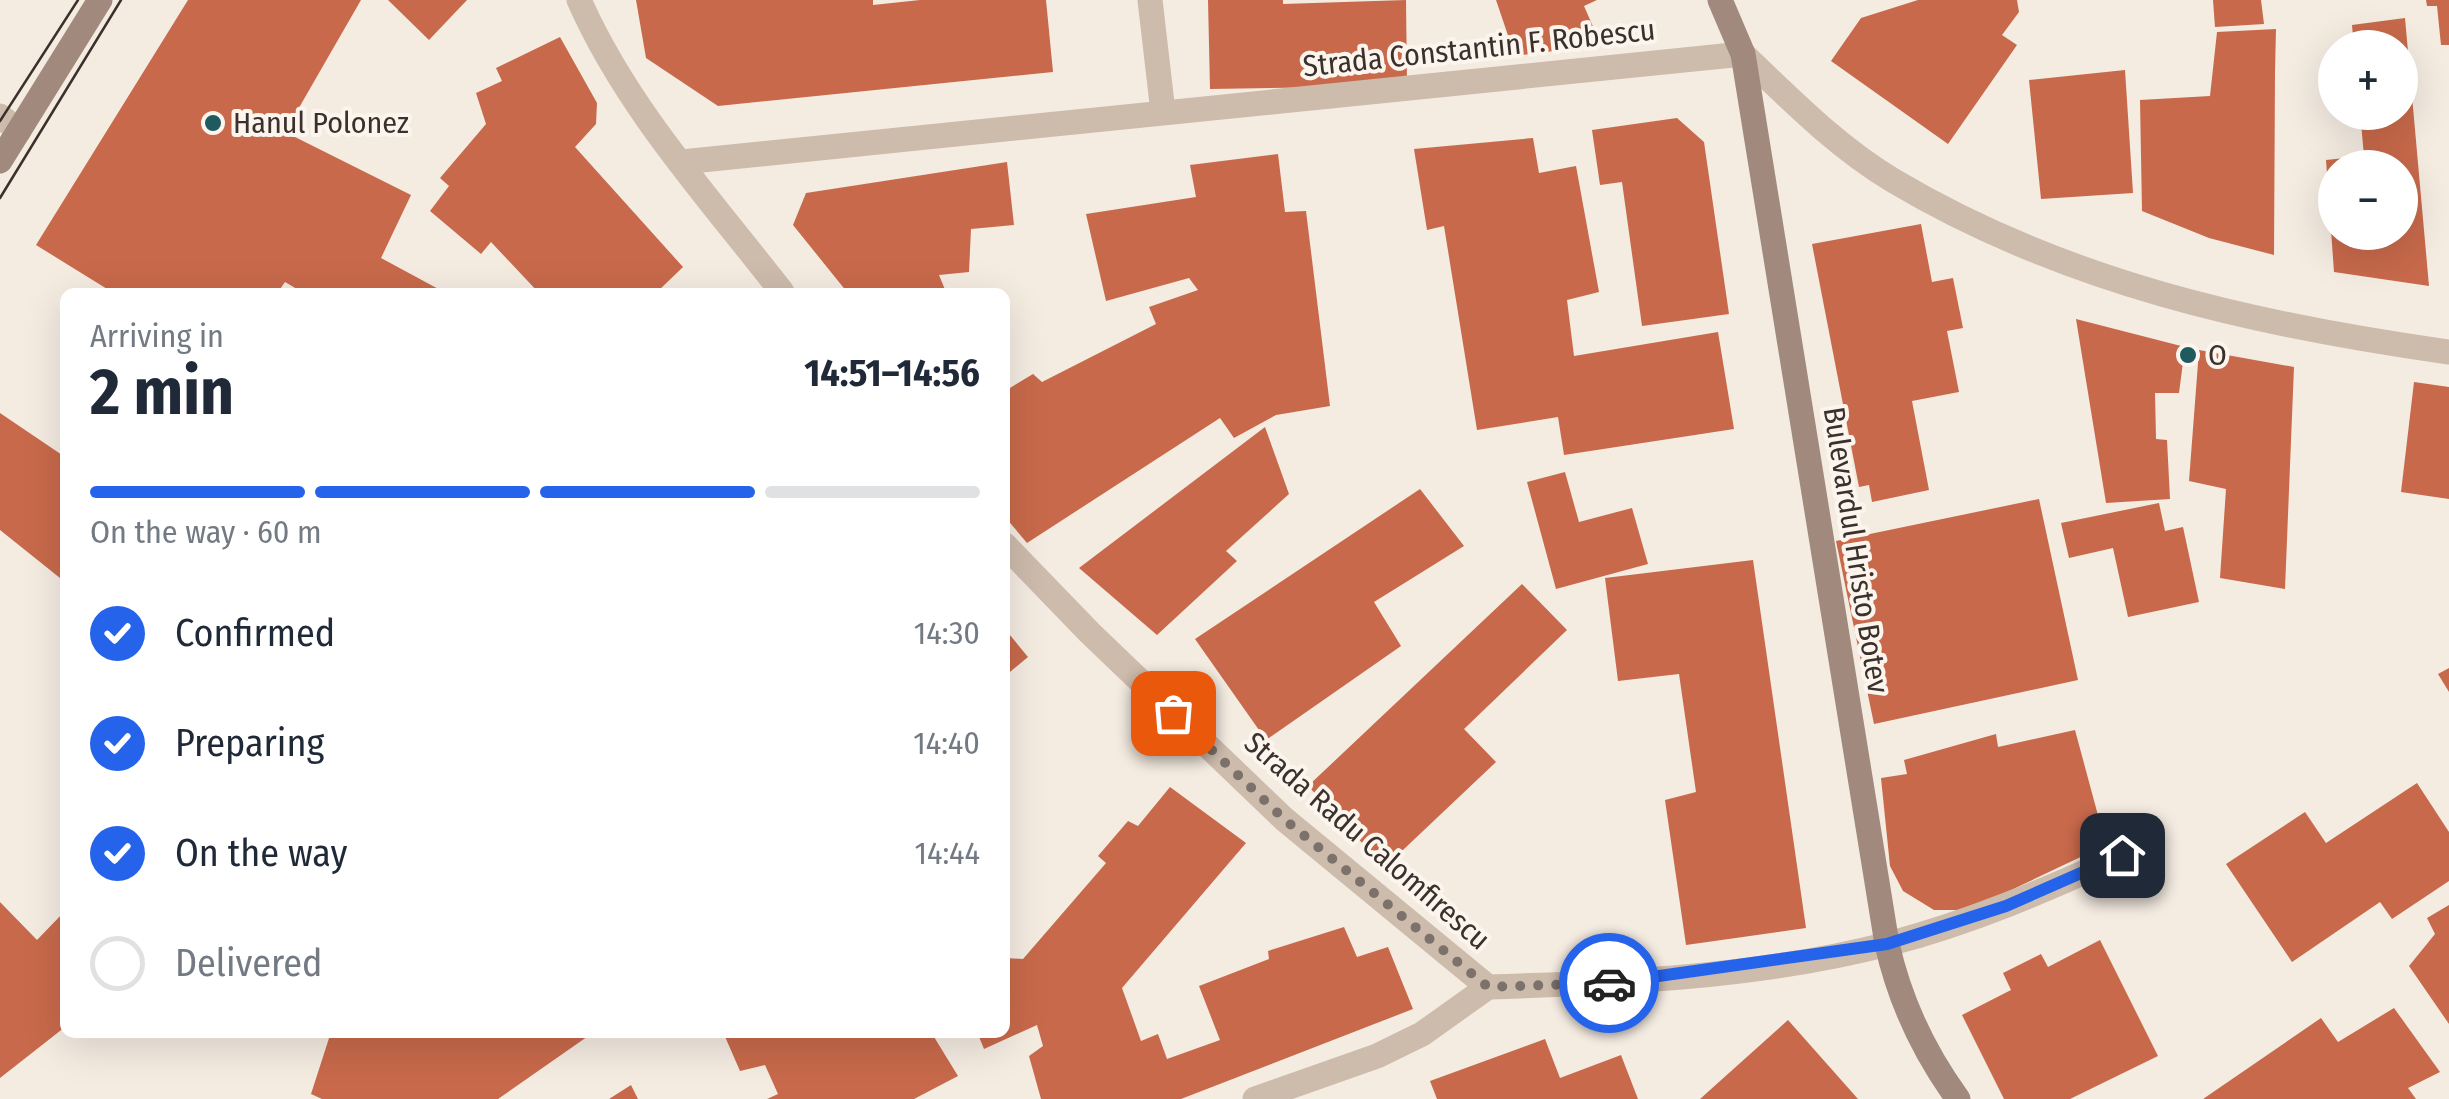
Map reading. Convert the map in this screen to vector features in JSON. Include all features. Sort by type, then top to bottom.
[{"type":"street","points":[[0,162],[10,123],[100,0]]},
{"type":"street","points":[[579,0],[604,57],[779,288]]},
{"type":"street","points":[[1150,0],[1163,112]]},
{"type":"street","name":"Bulevardul Hristo Botev","points":[[1720,0],[1743,54],[1887,944],[1898,992],[1918,1037],[1958,1099]]},
{"type":"street","points":[[1743,54],[1818,126],[1892,180],[2019,245],[2199,306],[2330,335],[2449,352]]},
{"type":"street","name":"Strada Constantin F. Robescu","points":[[682,162],[1743,54]]},
{"type":"street","name":"Strada Radu Calomfirescu","points":[[1010,549],[1090,633],[1284,819],[1488,987],[1624,983],[1887,944],[2006,906],[2122,855]]},
{"type":"street","points":[[1255,1099],[1377,1056],[1422,1034],[1488,987]]},
{"type":"building","points":[[188,0],[361,0],[285,132],[411,195],[381,258],[437,288],[295,288],[285,282],[281,288],[106,288],[36,245]]},
{"type":"building","name":"Hanul Polonez","points":[[388,0],[467,0],[429,40]]},
{"type":"building","points":[[636,0],[873,0],[873,5],[920,0],[1046,0],[1053,72],[718,106],[646,58]]},
{"type":"building","points":[[1208,0],[1283,0],[1283,4],[1406,0],[1407,86],[1210,89]]},
{"type":"building","points":[[1496,0],[1597,0],[1584,6],[1601,45],[1515,56]]},
{"type":"building","points":[[1918,0],[2017,0],[2019,12],[2002,35],[2017,45],[1948,144],[1831,61],[1861,18]]},
{"type":"building","points":[[2213,0],[2261,0],[2264,24],[2215,27]]},
{"type":"building","points":[[2426,0],[2449,0],[2449,45],[2441,45],[2437,6],[2427,6]]},
{"type":"building","points":[[2405,18],[2406,30],[2352,30],[2352,25]]},
{"type":"building","points":[[2276,29],[2274,255],[2209,238],[2142,211],[2140,100],[2210,96],[2217,32]]},
{"type":"building","points":[[560,37],[597,103],[596,124],[575,147],[683,267],[661,288],[534,288],[491,242],[481,254],[430,211],[449,186],[440,178],[486,124],[476,93],[502,81],[496,68]]},
{"type":"building","points":[[2125,70],[2133,193],[2041,199],[2029,80]]},
{"type":"building","points":[[1677,118],[1704,142],[1729,314],[1642,326],[1622,182],[1600,185],[1592,130]]},
{"type":"building","points":[[2362,130],[2415,130],[2417,150],[2363,150]]},
{"type":"building","points":[[1533,138],[1539,173],[1576,166],[1599,292],[1567,300],[1574,356],[1718,332],[1734,429],[1564,455],[1558,417],[1477,430],[1444,226],[1427,230],[1414,149]]},
{"type":"building","points":[[1278,154],[1285,212],[1306,211],[1330,406],[1276,415],[1234,438],[1220,418],[1027,543],[1010,523],[1010,388],[1033,374],[1042,382],[1156,324],[1149,307],[1198,290],[1189,278],[1106,301],[1086,214],[1196,197],[1190,165]]},
{"type":"building","points":[[1007,162],[1014,225],[971,229],[969,272],[939,275],[944,288],[844,288],[793,225],[806,193]]},
{"type":"building","points":[[2418,163],[2429,286],[2334,272],[2332,250],[2418,250]]},
{"type":"building","points":[[1921,224],[1932,282],[1953,278],[1963,328],[1947,331],[1959,392],[1912,401],[1929,490],[1872,502],[1869,485],[1859,487],[1812,244]]},
{"type":"building","points":[[2076,319],[2185,347],[2179,393],[2155,393],[2156,439],[2167,440],[2170,499],[2106,503]]},
{"type":"building","points":[[2199,350],[2294,367],[2285,589],[2220,578],[2226,489],[2189,481]]},
{"type":"building","points":[[2414,382],[2449,387],[2449,499],[2401,492]]},
{"type":"building","points":[[0,413],[60,454],[60,578],[0,530]]},
{"type":"building","points":[[1265,427],[1289,494],[1226,551],[1237,561],[1157,635],[1079,568]]},
{"type":"building","points":[[1565,472],[1579,522],[1632,508],[1648,564],[1556,589],[1527,482]]},
{"type":"building","points":[[1420,489],[1464,546],[1374,602],[1401,646],[1266,740],[1195,639]]},
{"type":"building","points":[[2039,499],[2078,680],[1874,724],[1836,541]]},
{"type":"building","points":[[2159,503],[2165,531],[2183,527],[2199,602],[2128,617],[2113,548],[2069,558],[2061,523]]},
{"type":"building","points":[[1753,560],[1806,928],[1686,945],[1665,800],[1696,792],[1679,674],[1618,681],[1605,578]]},
{"type":"building","points":[[1522,584],[1567,630],[1464,729],[1496,762],[1385,867],[1308,786]]},
{"type":"building","points":[[1010,635],[1028,657],[1010,672]]},
{"type":"building","points":[[2449,668],[2449,692],[2438,674]]},
{"type":"building","points":[[2075,730],[2106,845],[1969,910],[1934,910],[1903,891],[1890,866],[1881,778],[1907,774],[1904,760],[1996,734],[1998,747]]},
{"type":"building","points":[[2417,783],[2449,832],[2449,881],[2392,919],[2380,902],[2292,962],[2226,864],[2305,812],[2326,843]]},
{"type":"building","points":[[1170,787],[1246,843],[1122,988],[1141,1041],[1158,1034],[1167,1059],[1220,1040],[1199,986],[1269,959],[1268,951],[1344,927],[1357,957],[1388,947],[1413,1009],[1181,1099],[1041,1099],[1029,1056],[1043,1046],[1037,1025],[1010,1037],[1010,958],[1023,959],[1106,863],[1098,856],[1128,821],[1138,826]]},
{"type":"building","points":[[0,902],[37,940],[60,916],[60,1031],[0,1078]]},
{"type":"building","points":[[2449,905],[2449,1024],[2409,966],[2435,934],[2427,918]]},
{"type":"building","points":[[2100,940],[2158,1056],[2070,1099],[2004,1099],[1962,1015],[2011,990],[2003,973],[2041,954],[2048,967]]},
{"type":"building","points":[[2394,1008],[2440,1072],[2408,1088],[2416,1099],[2203,1099],[2321,1018],[2338,1042]]},
{"type":"building","points":[[1788,1020],[1858,1099],[1700,1099]]},
{"type":"building","points":[[329,1038],[585,1038],[498,1099],[322,1099],[311,1094]]},
{"type":"building","points":[[726,1038],[935,1038],[958,1076],[914,1099],[767,1099],[778,1094],[765,1065],[740,1071]]},
{"type":"building","points":[[979,1038],[1008,1038],[984,1049]]},
{"type":"building","points":[[1545,1039],[1560,1078],[1621,1055],[1638,1099],[1437,1099],[1430,1081]]},
{"type":"building","points":[[631,1085],[638,1099],[609,1099]]},
{"type":"tram line","points":[[0,121],[78,0]]},
{"type":"tram line","points":[[0,198],[121,0]]},
{"type":"way so far","points":[[1173,713],[1284,819],[1488,987],[1609,983]]},
{"type":"place","name":"Hanul Polonez","points":[[213,123]]},
{"type":"place","name":"O","points":[[2188,355]]},
{"type":"route","points":[[1609,983],[1766,965],[1887,944],[2006,906],[2122,855]]}]
